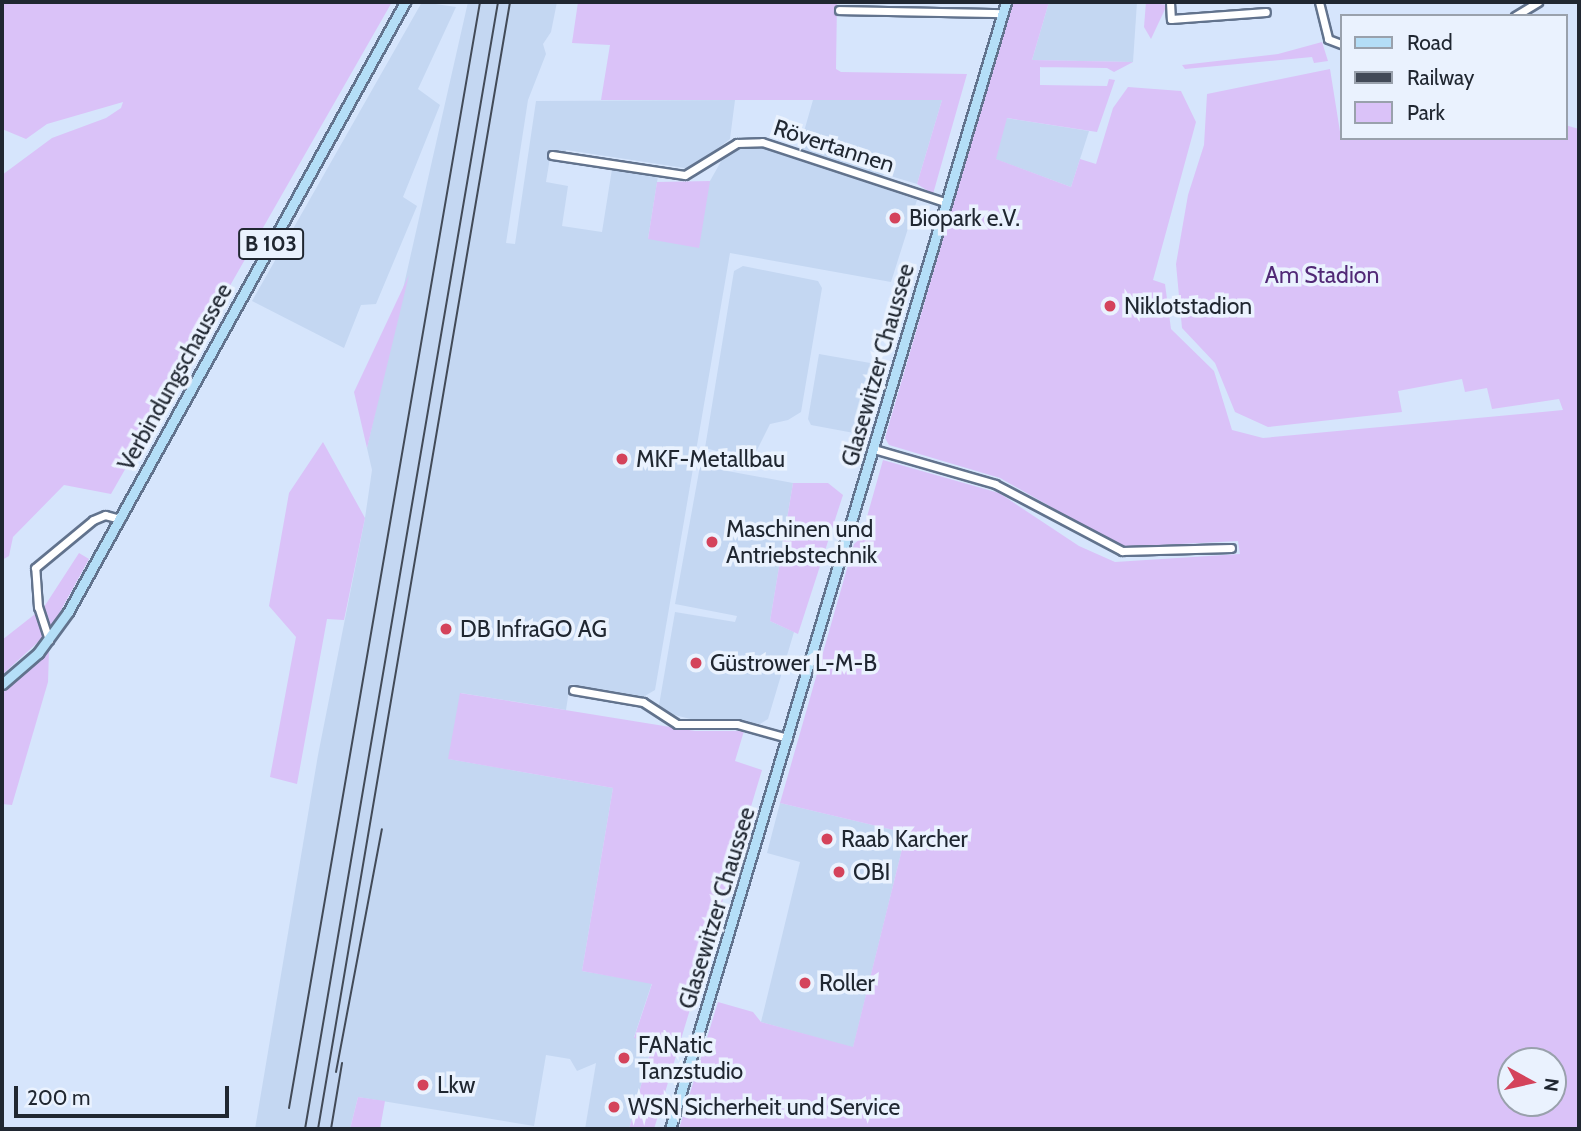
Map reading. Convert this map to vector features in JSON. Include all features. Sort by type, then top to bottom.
[{"type":"main road","name":"Verbindungschaussee","points":[[2,684],[49,640],[120,519],[405,2]]},
{"type":"main road","name":"Glasewitzer Chaussee","points":[[670,1129],[1006,2]]},
{"type":"street","points":[[940,2],[940,12]]},
{"type":"street","points":[[1170,2],[1171,19],[1265,12]]},
{"type":"street","points":[[1319,2],[1328,39],[1340,44]]},
{"type":"street","points":[[1518,14],[1538,2]]},
{"type":"street","points":[[839,10],[1002,13]]},
{"type":"street","name":"Rövertannen","points":[[552,155],[685,175],[737,143],[762,142],[945,202]]},
{"type":"street","points":[[874,449],[995,484],[1122,551],[1231,548]]},
{"type":"street","points":[[49,640],[38,607],[35,568],[93,520],[105,515],[120,519]]},
{"type":"street","points":[[573,690],[643,702],[677,724],[737,724],[788,738]]},
{"type":"shaded area","points":[[422,2],[456,7],[418,89],[440,105],[403,197],[417,206],[376,304],[361,305],[344,348],[252,301]]},
{"type":"shaded area","points":[[468,2],[557,2],[551,32],[543,44],[546,54],[528,100],[506,243],[515,244],[536,101],[735,100],[730,139],[691,169],[566,150],[565,154],[551,152],[546,182],[568,186],[562,226],[602,232],[612,169],[658,176],[648,239],[710,181],[724,156],[748,146],[775,150],[917,200],[891,282],[730,253],[655,690],[643,697],[570,684],[566,710],[461,693],[449,759],[613,788],[582,971],[652,983],[634,1037],[653,1041],[629,1129],[585,1129],[596,1063],[577,1071],[570,1059],[546,1055],[534,1126],[358,1097],[350,1129],[255,1129],[318,755],[365,518],[372,470],[367,448]]},
{"type":"shaded area","points":[[1049,2],[1137,2],[1133,62],[1032,60]]},
{"type":"shaded area","points":[[813,100],[942,100],[917,184],[884,174],[882,178],[799,149]]},
{"type":"shaded area","points":[[1006,118],[1089,131],[1071,187],[995,159]]},
{"type":"shaded area","points":[[743,266],[818,281],[822,288],[801,412],[788,420],[770,424],[752,460],[705,448],[734,271]]},
{"type":"shaded area","points":[[819,354],[876,364],[854,433],[811,425],[808,419]]},
{"type":"shaded area","points":[[700,466],[793,483],[770,621],[794,632],[768,719],[760,724],[737,720],[707,723],[658,711],[675,612],[735,622],[737,616],[675,604]]},
{"type":"shaded area","points":[[780,803],[906,833],[853,1048],[761,1022],[800,862],[767,853]]},
{"type":"green space","points":[[2,2],[392,2],[111,494],[64,485],[13,537],[9,556],[2,560],[2,175],[52,138],[106,118],[121,108],[123,102],[47,124],[26,139],[2,129]]},
{"type":"green space","points":[[578,2],[837,2],[836,69],[841,72],[967,74],[933,194],[917,184],[942,100],[601,100],[610,45],[572,43]]},
{"type":"green space","name":"Am Stadion","points":[[1012,2],[1049,2],[1032,60],[1133,62],[1114,72],[1107,68],[1040,67],[1040,85],[1107,86],[1109,79],[1115,80],[1097,132],[1007,118],[996,159],[1071,187],[1080,159],[1096,164],[1113,108],[1128,87],[1181,91],[1196,122],[1153,280],[1165,284],[1171,329],[1214,371],[1232,430],[1263,438],[1563,410],[1559,399],[1492,409],[1487,388],[1465,392],[1462,379],[1398,391],[1402,412],[1268,427],[1235,412],[1215,363],[1182,328],[1176,264],[1188,195],[1204,145],[1207,94],[1330,69],[1340,140],[1567,140],[1567,126],[1579,129],[1579,1129],[679,1129],[718,1002],[753,1012],[761,1022],[853,1047],[906,833],[780,803],[854,544],[861,538],[883,460],[999,493],[1079,546],[1115,562],[1240,554],[1238,541],[1122,547],[1000,478],[889,445],[885,438]]},
{"type":"green space","points":[[1146,2],[1167,5],[1151,39],[1144,27]]},
{"type":"green space","points":[[1322,42],[1328,61],[1314,63],[1312,57],[1185,69],[1182,65],[1278,54]]},
{"type":"green space","points":[[710,181],[699,248],[648,239],[657,182]]},
{"type":"green space","points":[[409,275],[367,448],[354,392]]},
{"type":"green space","points":[[323,442],[365,518],[344,620],[327,619],[297,784],[270,777],[296,637],[269,606],[289,493]]},
{"type":"green space","points":[[793,483],[828,483],[843,495],[798,634],[770,621]]},
{"type":"green space","points":[[79,553],[89,559],[49,632],[2,675],[2,640],[44,607]]},
{"type":"green space","points":[[49,651],[48,682],[12,805],[2,804],[2,693]]},
{"type":"green space","points":[[460,693],[695,731],[744,731],[735,761],[762,770],[654,1129],[629,1129],[653,1042],[634,1038],[652,984],[582,971],[613,788],[448,759]]},
{"type":"green space","points":[[358,1097],[385,1101],[380,1129],[350,1129]]},
{"type":"railway","points":[[289,1108],[480,2]]},
{"type":"railway","points":[[305,1129],[498,2]]},
{"type":"railway","points":[[318,1129],[510,2]]},
{"type":"railway","points":[[336,1072],[382,829]]},
{"type":"railway","points":[[331,1129],[342,1063]]},
{"type":"place","name":"Biopark e.V.","points":[[895,218]]},
{"type":"place","name":"Niklotstadion","points":[[1110,306]]},
{"type":"place","name":"MKF-Metallbau","points":[[622,459]]},
{"type":"place","name":"Maschinen und Antriebstechnik","points":[[712,542]]},
{"type":"place","name":"DB InfraGO AG","points":[[446,629]]},
{"type":"place","name":"Güstrower L-M-B","points":[[696,663]]},
{"type":"place","name":"Raab Karcher","points":[[827,839]]},
{"type":"place","name":"OBI","points":[[839,872]]},
{"type":"place","name":"Roller","points":[[805,983]]},
{"type":"place","name":"FANatic Tanzstudio","points":[[624,1058]]},
{"type":"place","name":"Lkw","points":[[423,1085]]},
{"type":"place","name":"WSN Sicherheit und Service","points":[[614,1107]]}]
